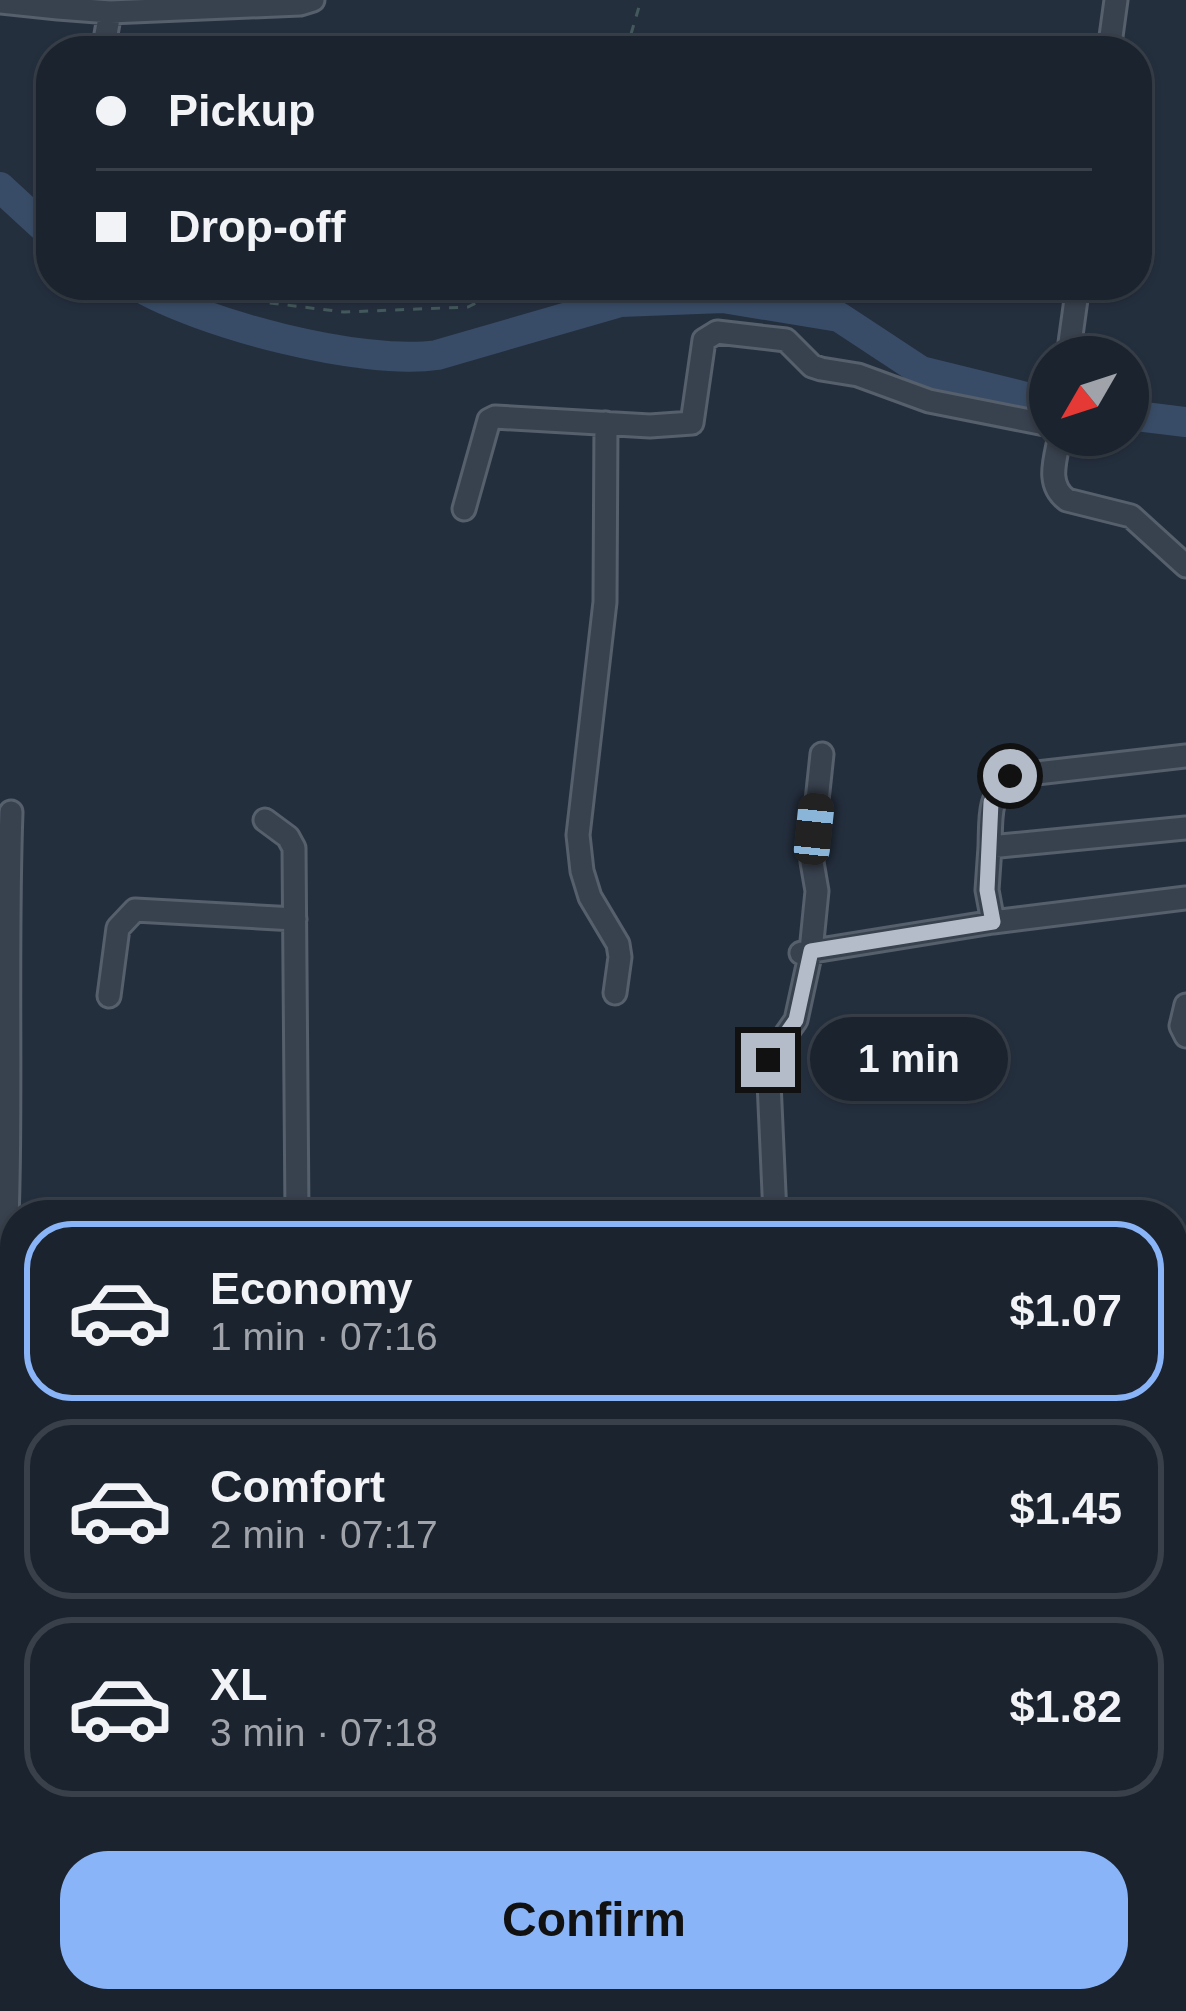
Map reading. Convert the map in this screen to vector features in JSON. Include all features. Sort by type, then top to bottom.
[{"type":"street","points":[[0,2],[110,12],[313,0]]},
{"type":"street","points":[[1111,36],[1116,0]]},
{"type":"street","points":[[106,36],[110,12]]},
{"type":"street","points":[[1072,336],[1076,300]]},
{"type":"street","points":[[464,509],[489,420],[495,417],[692,423],[704,340],[717,332],[786,340],[821,368],[888,384],[929,401],[1029,421]]},
{"type":"street","points":[[606,423],[605,602],[578,835],[581,871],[590,896],[618,944],[615,993]]},
{"type":"street","points":[[1057,456],[1053,484],[1058,494],[1131,516],[1186,566]]},
{"type":"street","points":[[774,1200],[768,1060],[796,1020],[818,891],[812,862],[822,754]]},
{"type":"street","points":[[993,922],[987,890],[991,802],[1010,776],[1186,756]]},
{"type":"street","points":[[8,1200],[4,1112],[11,812]]},
{"type":"street","points":[[265,820],[288,837],[294,848],[297,1200]]},
{"type":"street","points":[[990,847],[1186,828]]},
{"type":"street","points":[[804,952],[1186,898]]},
{"type":"street","points":[[109,996],[118,928],[134,910],[295,919]]},
{"type":"street","points":[[1186,1005],[1181,1026],[1186,1036]]},
{"type":"path","points":[[630,36],[641,0]]},
{"type":"path","points":[[257,300],[344,312],[468,307],[482,300]]},
{"type":"waterway","points":[[0,187],[36,220]]},
{"type":"waterway","points":[[165,300],[283,339],[405,357],[437,355],[620,302],[672,300]]},
{"type":"waterway","points":[[735,300],[839,317],[921,371],[1029,398]]},
{"type":"waterway","points":[[1149,418],[1186,422]]},
{"type":"route","points":[[768,1060],[796,1020],[811,951],[993,922],[987,890],[991,802],[1010,776]]}]
